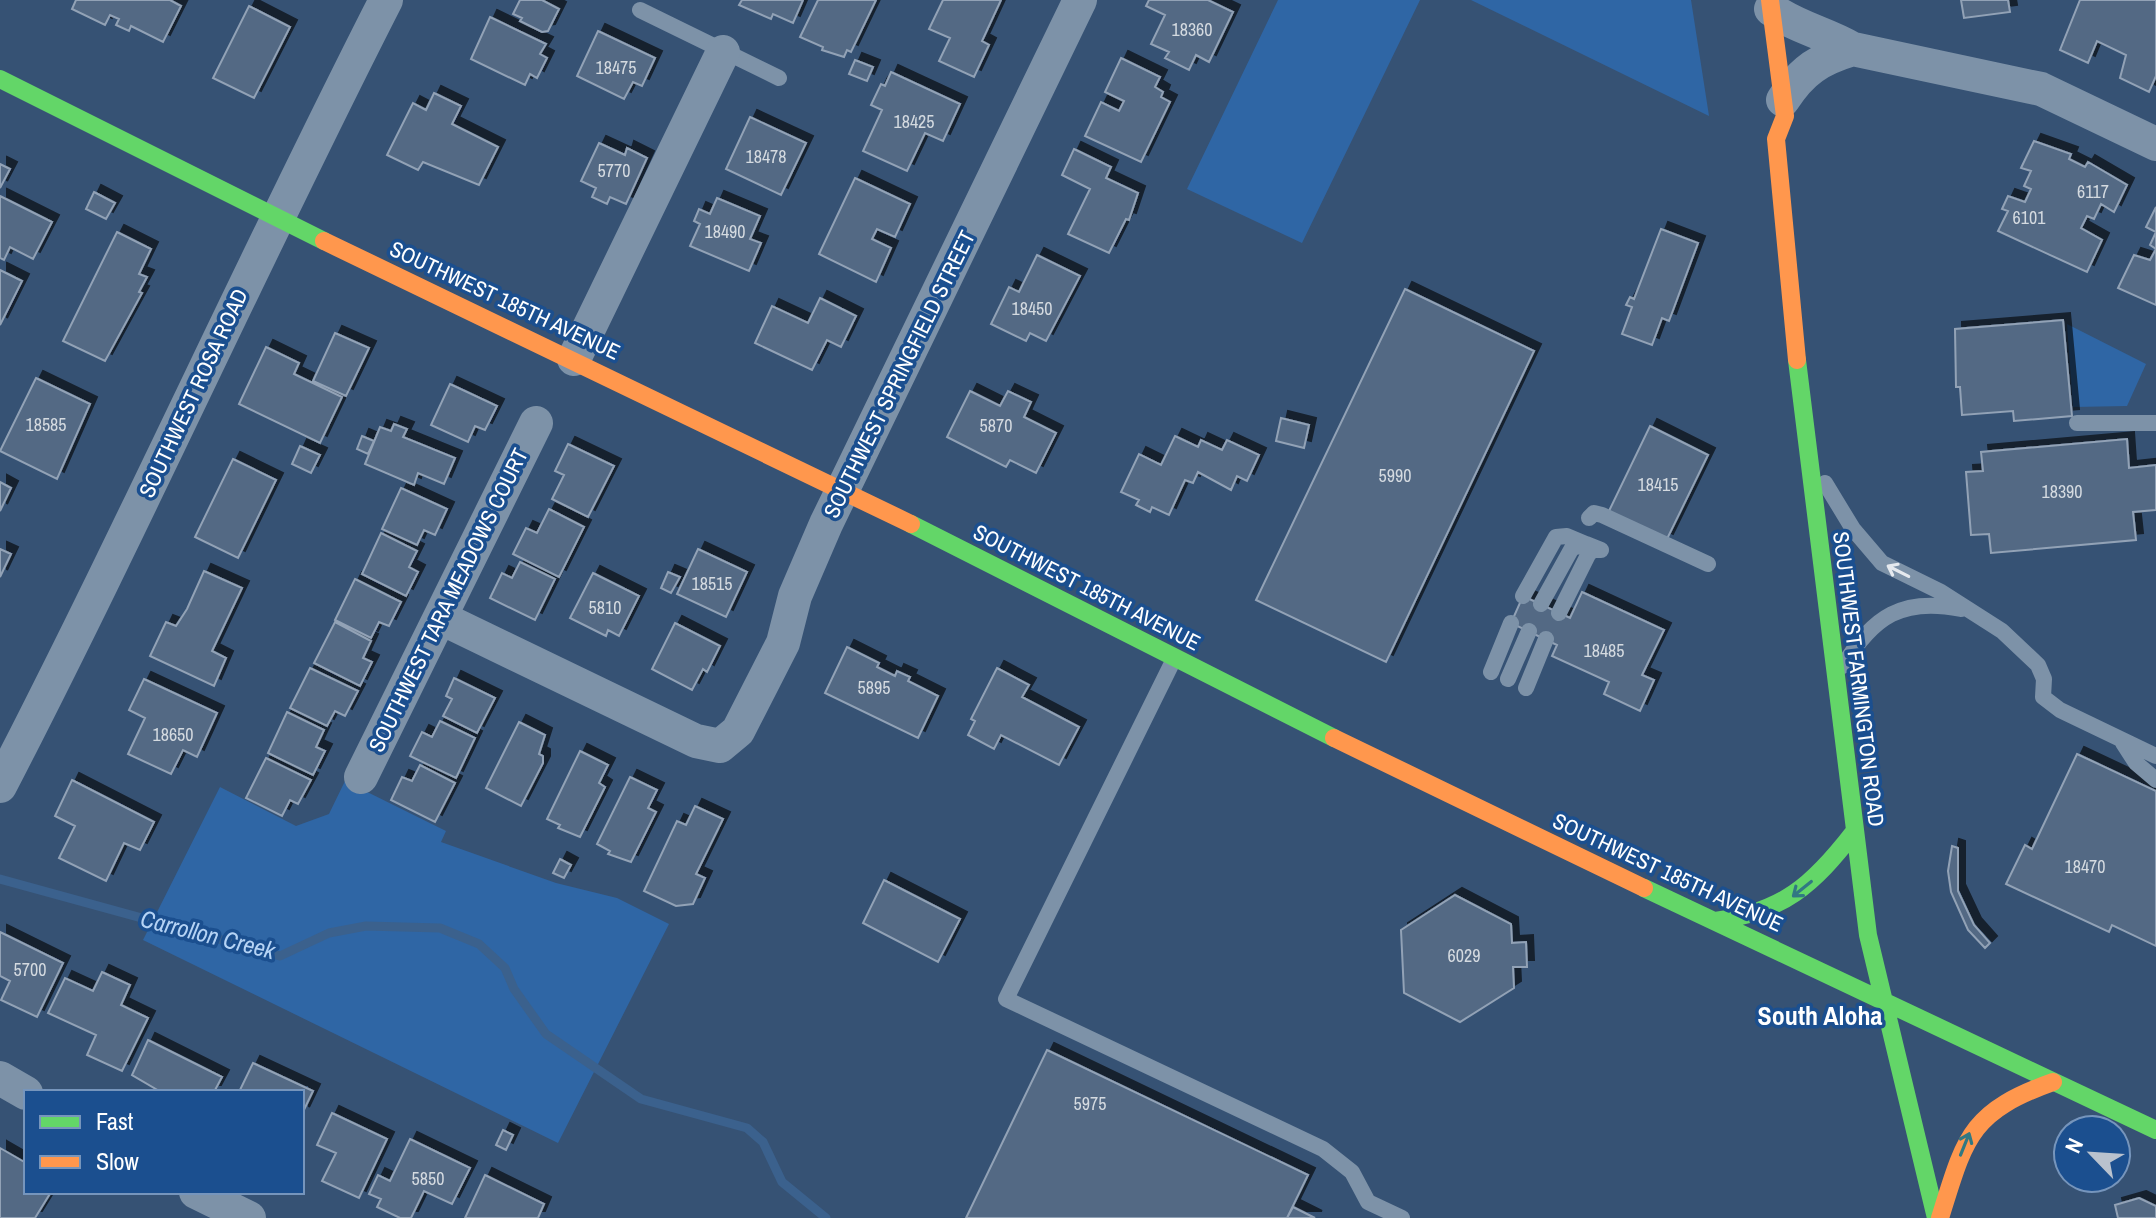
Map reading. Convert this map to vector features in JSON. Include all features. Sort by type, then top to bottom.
[{"type":"main road","name":"SOUTHWEST FARMINGTON ROAD","points":[[1770,4],[1771,108],[1808,454],[1854,832],[1882,1001],[1938,1218]]},
{"type":"main road","name":"SOUTHWEST 185TH AVENUE","points":[[0,79],[276,218],[843,490],[1431,787],[2156,1130]]},
{"type":"main road","name":"SOUTHWEST FARMINGTON ROAD","points":[[1771,108],[1785,116],[1776,139]]},
{"type":"main road","points":[[1715,921],[1762,915],[1782,905],[1818,877],[1854,832]]},
{"type":"main road","points":[[1938,1218],[1964,1143],[1981,1116],[2014,1095],[2053,1082]]},
{"type":"street","name":"SOUTHWEST ROSA ROAD","points":[[0,786],[142,503],[276,218],[386,0]]},
{"type":"street","name":"SOUTHWEST SPRINGFIELD STREET","points":[[441,618],[696,741],[720,746],[738,731],[783,643],[804,574],[843,490],[1080,0]]},
{"type":"street","points":[[1770,4],[1794,25],[1834,38],[1853,49],[2041,89],[2156,144]]},
{"type":"street","points":[[1771,108],[1814,64],[1853,49]]},
{"type":"street","points":[[574,359],[723,52]]},
{"type":"street","name":"SOUTHWEST TARA MEADOWS COURT","points":[[361,777],[536,423]]},
{"type":"street","points":[[0,1078],[24,1092]]},
{"type":"street","points":[[200,1194],[249,1218]]},
{"type":"lane","points":[[640,10],[779,78]]},
{"type":"lane","points":[[2077,423],[2156,423]]},
{"type":"lane","points":[[1808,454],[1871,552],[1882,563],[1941,592],[2002,631],[2038,665],[2044,679],[2043,697],[2060,710],[2156,756]]},
{"type":"lane","points":[[1589,518],[1594,513],[1602,515],[1708,564]]},
{"type":"lane","points":[[1523,596],[1556,537],[1567,536],[1601,550],[1592,550],[1588,555],[1559,613]]},
{"type":"lane","points":[[1541,604],[1572,548],[1586,544]]},
{"type":"lane","points":[[1836,678],[1853,650],[1879,620],[1914,605],[1965,609]]},
{"type":"lane","points":[[1491,672],[1511,623]]},
{"type":"lane","points":[[1508,679],[1529,631]]},
{"type":"lane","points":[[1526,688],[1546,639]]},
{"type":"lane","points":[[1174,658],[1006,999],[1323,1149],[1352,1172],[1368,1202],[1402,1218]]},
{"type":"lane","points":[[2121,741],[2136,763],[2156,780]]},
{"type":"shaded area","points":[[1278,0],[1420,0],[1302,243],[1187,189]]},
{"type":"shaded area","points":[[1471,0],[1691,0],[1709,116]]},
{"type":"shaded area","points":[[2067,324],[2146,364],[2127,406],[2073,407]]},
{"type":"shaded area","points":[[345,781],[446,831],[441,842],[556,883],[617,898],[669,924],[558,1143],[143,940],[220,787],[296,826],[329,814]]},
{"type":"building","points":[[76,0],[170,0],[181,6],[163,42],[131,26],[129,31],[116,25],[119,19],[110,15],[105,25],[72,9]]},
{"type":"building","points":[[520,0],[542,0],[559,9],[548,31],[542,32],[513,14]]},
{"type":"building","points":[[742,0],[803,0],[793,23],[773,14],[771,19],[739,5]]},
{"type":"building","points":[[818,0],[876,0],[851,52],[847,50],[844,57],[822,50],[823,47],[800,37]]},
{"type":"building","points":[[943,0],[1001,0],[982,41],[989,45],[974,77],[939,61],[950,38],[929,29]]},
{"type":"building","points":[[1149,0],[1208,0],[1233,12],[1209,62],[1196,55],[1189,70],[1165,58],[1169,52],[1151,44],[1165,15],[1146,6]]},
{"type":"building","points":[[1961,0],[2008,0],[2010,12],[1964,18]]},
{"type":"building","points":[[2080,0],[2156,0],[2156,76],[2149,92],[2120,78],[2126,55],[2097,41],[2088,63],[2060,50]]},
{"type":"building","points":[[249,6],[290,27],[254,98],[213,78]]},
{"type":"building","points":[[490,17],[546,44],[540,54],[547,58],[537,78],[530,74],[525,85],[471,59]]},
{"type":"building","points":[[598,31],[655,58],[642,86],[633,82],[624,99],[577,76]]},
{"type":"building","points":[[1121,58],[1160,77],[1155,87],[1163,92],[1161,97],[1170,102],[1141,162],[1085,136],[1101,102],[1119,111],[1124,101],[1105,92]]},
{"type":"building","points":[[855,60],[873,67],[867,81],[849,74]]},
{"type":"building","points":[[891,72],[960,104],[943,141],[925,133],[907,171],[863,151],[882,110],[871,105]]},
{"type":"building","points":[[434,93],[461,106],[452,124],[498,147],[479,185],[423,162],[418,170],[387,155],[413,103],[426,110]]},
{"type":"building","points":[[750,117],[806,143],[781,195],[726,169]]},
{"type":"building","points":[[2034,141],[2071,154],[2069,159],[2085,167],[2088,162],[2127,185],[2114,212],[2101,204],[2094,219],[2087,216],[2081,228],[2102,240],[2087,272],[1998,231],[2008,211],[2002,209],[2008,196],[2025,202],[2031,189],[2024,186],[2031,171],[2021,168]]},
{"type":"building","points":[[599,143],[625,155],[627,148],[647,158],[626,204],[610,197],[607,204],[592,197],[596,188],[581,181]]},
{"type":"building","points":[[1074,149],[1111,167],[1106,178],[1138,193],[1129,220],[1126,219],[1109,253],[1068,234],[1090,189],[1062,175]]},
{"type":"building","points":[[0,164],[10,169],[0,188]]},
{"type":"building","points":[[855,178],[910,204],[895,237],[877,229],[872,239],[891,248],[876,282],[819,254]]},
{"type":"building","points":[[94,192],[115,203],[106,219],[86,209]]},
{"type":"building","points":[[0,196],[52,222],[33,259],[10,247],[4,260],[0,258]]},
{"type":"building","points":[[717,198],[760,216],[750,239],[761,243],[749,271],[690,246],[700,224],[694,221],[699,209],[710,214]]},
{"type":"building","points":[[2156,207],[2156,232],[2146,227]]},
{"type":"building","points":[[1661,229],[1698,243],[1669,321],[1662,318],[1652,345],[1622,334],[1632,307],[1626,305],[1630,297],[1634,299]]},
{"type":"building","points":[[117,232],[151,249],[139,274],[147,277],[139,292],[142,293],[105,361],[63,341]]},
{"type":"building","points":[[2156,232],[2156,249],[2150,245]]},
{"type":"building","points":[[2156,249],[2156,305],[2118,288],[2134,255],[2150,260]]},
{"type":"building","points":[[1037,255],[1080,276],[1046,341],[1030,333],[1026,341],[991,324],[1009,287],[1019,292]]},
{"type":"building","points":[[0,270],[22,281],[0,325]]},
{"type":"building","points":[[1405,289],[1534,351],[1386,662],[1256,600]]},
{"type":"building","points":[[820,298],[856,316],[841,347],[827,340],[812,370],[755,343],[772,306],[808,323]]},
{"type":"building","points":[[2063,320],[2072,416],[2014,421],[2013,411],[1962,415],[1960,387],[1956,387],[1955,329]]},
{"type":"building","points":[[335,333],[369,348],[346,396],[313,381]]},
{"type":"building","points":[[266,347],[299,363],[294,374],[342,397],[320,443],[239,404]]},
{"type":"building","points":[[36,378],[90,404],[57,479],[0,451]]},
{"type":"building","points":[[450,384],[497,406],[485,430],[475,426],[468,442],[431,425]]},
{"type":"building","points":[[970,391],[1000,406],[1008,391],[1031,402],[1024,417],[1056,433],[1036,473],[1010,460],[1006,467],[947,437]]},
{"type":"building","points":[[1281,418],[1309,425],[1304,448],[1276,441]]},
{"type":"building","points":[[394,424],[407,429],[403,437],[455,458],[444,484],[418,473],[414,485],[365,464],[380,427],[391,431]]},
{"type":"building","points":[[1650,426],[1708,455],[1666,541],[1608,513]]},
{"type":"building","points":[[362,436],[374,441],[368,454],[357,449]]},
{"type":"building","points":[[1175,436],[1198,447],[1201,440],[1222,450],[1227,440],[1259,455],[1247,481],[1237,476],[1231,490],[1198,472],[1193,483],[1185,480],[1169,515],[1152,507],[1150,512],[1136,505],[1139,500],[1121,492],[1139,454],[1161,465]]},
{"type":"building","points":[[2127,439],[2129,468],[2156,465],[2156,510],[2133,512],[2136,540],[1991,553],[1989,534],[1971,535],[1966,472],[1983,471],[1981,452]]},
{"type":"building","points":[[568,444],[614,466],[588,517],[552,499],[564,475],[555,471]]},
{"type":"building","points":[[300,446],[320,455],[311,473],[292,464]]},
{"type":"building","points":[[233,459],[276,480],[238,558],[195,537]]},
{"type":"building","points":[[0,482],[11,488],[0,511]]},
{"type":"building","points":[[401,488],[447,509],[435,535],[424,530],[417,545],[382,529]]},
{"type":"building","points":[[549,509],[584,527],[559,577],[513,554],[526,528],[537,533]]},
{"type":"building","points":[[381,533],[417,551],[409,567],[418,572],[406,596],[362,574]]},
{"type":"building","points":[[0,549],[11,554],[0,577]]},
{"type":"building","points":[[698,549],[747,572],[726,617],[677,594]]},
{"type":"building","points":[[520,562],[555,579],[535,620],[490,598],[502,573],[512,578]]},
{"type":"building","points":[[204,571],[242,588],[212,651],[226,658],[214,686],[150,656],[166,622],[176,626],[187,609]]},
{"type":"building","points":[[668,572],[680,577],[671,593],[661,588]]},
{"type":"building","points":[[593,573],[639,596],[619,636],[608,630],[606,636],[570,618]]},
{"type":"building","points":[[355,579],[401,602],[389,626],[379,622],[371,638],[335,620]]},
{"type":"building","points":[[1582,592],[1664,630],[1642,675],[1654,680],[1640,711],[1604,694],[1609,682],[1552,656],[1557,645],[1511,623],[1523,596],[1570,618]]},
{"type":"building","points":[[335,622],[371,641],[363,658],[372,662],[360,686],[314,663]]},
{"type":"building","points":[[675,623],[720,646],[707,672],[703,669],[692,690],[652,669]]},
{"type":"building","points":[[847,647],[879,663],[877,667],[895,676],[897,671],[910,677],[908,681],[938,696],[918,738],[825,693]]},
{"type":"building","points":[[310,668],[358,691],[345,716],[335,711],[327,726],[290,708]]},
{"type":"building","points":[[997,668],[1029,685],[1022,697],[1079,727],[1059,765],[1001,735],[994,749],[968,735],[975,721],[971,719]]},
{"type":"building","points":[[454,678],[495,698],[477,733],[443,716],[452,699],[446,696]]},
{"type":"building","points":[[144,679],[217,713],[197,757],[183,750],[171,774],[128,754],[145,718],[129,710]]},
{"type":"building","points":[[287,712],[324,730],[316,747],[325,751],[313,775],[268,753]]},
{"type":"building","points":[[440,721],[475,738],[456,778],[410,756],[422,732],[432,737]]},
{"type":"building","points":[[519,722],[545,735],[539,754],[543,756],[543,763],[521,806],[486,788]]},
{"type":"building","points":[[580,751],[608,765],[599,783],[605,787],[580,837],[558,828],[560,825],[547,819]]},
{"type":"building","points":[[2077,754],[2156,791],[2156,946],[2112,925],[2109,932],[2006,884],[2025,845],[2032,849]]},
{"type":"building","points":[[266,758],[311,780],[298,804],[290,800],[282,816],[246,798]]},
{"type":"building","points":[[420,765],[455,783],[435,822],[391,800],[402,777],[412,781]]},
{"type":"building","points":[[630,777],[657,790],[648,808],[656,812],[631,862],[608,854],[610,851],[597,844]]},
{"type":"building","points":[[72,780],[154,822],[140,850],[124,843],[106,881],[59,858],[75,826],[55,816]]},
{"type":"building","points":[[695,806],[723,819],[696,874],[705,878],[693,904],[676,906],[644,891],[677,821],[686,825]]},
{"type":"building","points":[[1952,846],[1958,848],[1958,891],[1974,925],[1990,943],[1985,948],[1968,930],[1951,892],[1948,871]]},
{"type":"building","points":[[560,859],[571,865],[564,878],[553,873]]},
{"type":"building","points":[[884,880],[960,919],[938,962],[863,923]]},
{"type":"building","points":[[1455,895],[1511,924],[1512,943],[1526,942],[1527,967],[1513,967],[1514,988],[1460,1022],[1404,993],[1401,930]]},
{"type":"building","points":[[0,932],[63,963],[37,1017],[1,1000],[10,981],[0,976]]},
{"type":"building","points":[[102,972],[130,985],[121,1005],[148,1018],[122,1071],[87,1055],[96,1035],[48,1013],[65,978],[93,991]]},
{"type":"building","points":[[148,1040],[222,1077],[215,1090],[158,1090],[132,1075]]},
{"type":"building","points":[[1047,1050],[1308,1175],[1287,1218],[966,1218]]},
{"type":"building","points":[[253,1063],[313,1091],[304,1110],[304,1090],[240,1090]]},
{"type":"building","points":[[332,1113],[387,1139],[359,1198],[322,1181],[336,1153],[317,1145]]},
{"type":"building","points":[[503,1130],[513,1135],[506,1150],[496,1145]]},
{"type":"building","points":[[410,1139],[470,1168],[452,1204],[424,1191],[411,1218],[400,1218],[377,1207],[381,1199],[369,1194],[378,1175],[390,1181]]},
{"type":"building","points":[[0,1148],[24,1162],[24,1194],[50,1194],[35,1218],[0,1218]]},
{"type":"building","points":[[485,1175],[544,1204],[538,1218],[465,1218]]},
{"type":"building","points":[[2139,1198],[2156,1206],[2156,1218],[2118,1218],[2115,1205]]},
{"type":"building","points":[[1293,1207],[1315,1218],[1287,1218]]},
{"type":"waterway","name":"Carrollon Creek","points":[[0,879],[280,956],[329,933],[366,926],[440,928],[479,944],[505,968],[514,989],[546,1034],[641,1099],[747,1128],[763,1142],[782,1182],[826,1218]]},
{"type":"traffic: fast","points":[[0,79],[324,241]]},
{"type":"traffic: fast","points":[[1797,360],[1868,935],[1936,1218]]},
{"type":"traffic: fast","points":[[911,524],[1334,738]]},
{"type":"traffic: fast","points":[[1715,921],[1760,911],[1795,893],[1825,867],[1854,832]]},
{"type":"traffic: fast","points":[[1644,888],[2156,1130]]},
{"type":"traffic: slow","points":[[1770,0],[1785,116],[1776,139],[1797,360]]},
{"type":"traffic: slow","points":[[324,241],[911,524]]},
{"type":"traffic: slow","points":[[1334,738],[1644,888]]},
{"type":"traffic: slow","points":[[1940,1218],[1956,1167],[1974,1131],[2003,1105],[2053,1082]]},
{"type":"district","name":"South Aloha","points":[[1820,1015]]}]
